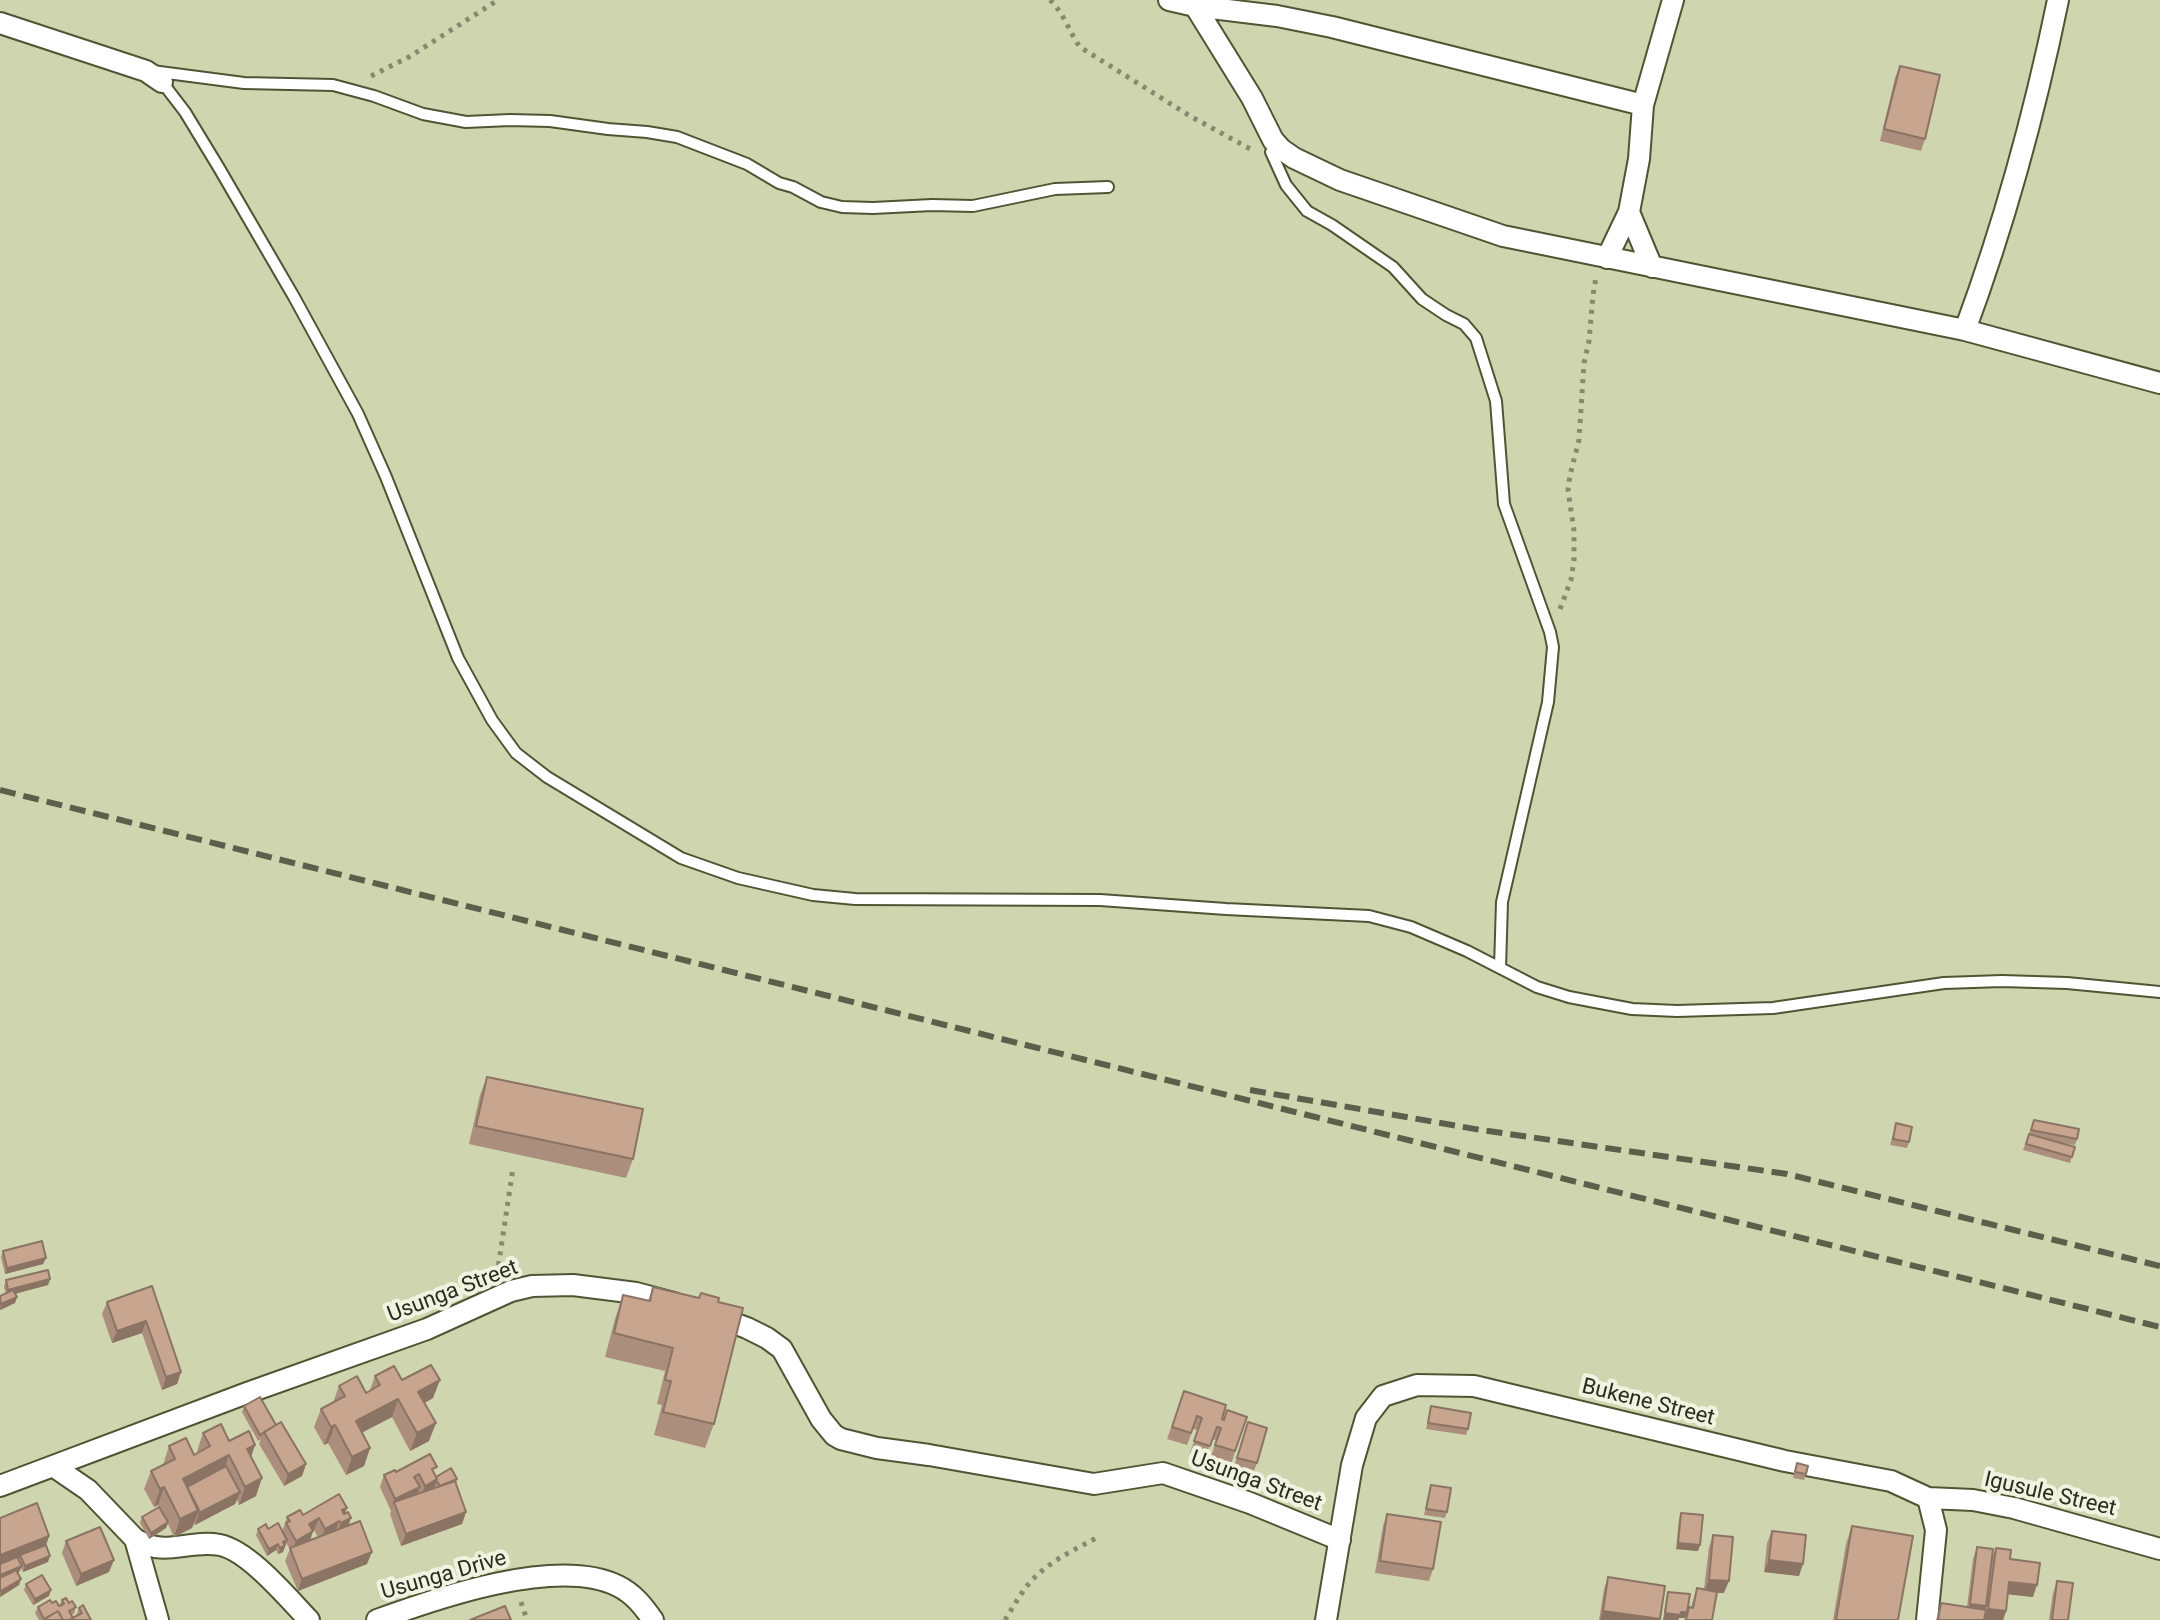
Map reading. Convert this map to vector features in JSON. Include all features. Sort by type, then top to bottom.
[{"type":"street","points":[[1169,0],[1332,27],[1643,105]]},
{"type":"street","points":[[1604,258],[1629,212],[1639,159],[1643,105],[1673,0]]},
{"type":"street","points":[[1965,330],[1991,260],[2020,163],[2058,0]]},
{"type":"street","points":[[1195,6],[1252,98],[1273,140],[1294,158],[1340,180],[1503,236],[1965,330],[2160,383]]},
{"type":"street","points":[[0,23],[154,76]]},
{"type":"street","points":[[1629,212],[1652,267]]},
{"type":"street","name":"Usunga Street","points":[[0,1486],[427,1329],[511,1291],[532,1286],[573,1285],[636,1293],[696,1309],[767,1338],[782,1349],[821,1419],[834,1435],[848,1441],[1094,1484],[1163,1473],[1250,1503],[1340,1540]]},
{"type":"street","name":"Bukene Street","points":[[1326,1620],[1352,1465],[1366,1418],[1383,1396],[1417,1385],[1474,1386],[1785,1461],[1891,1481],[1928,1498]]},
{"type":"street","points":[[53,1466],[88,1490],[135,1539],[144,1544],[158,1549],[217,1545],[234,1549],[309,1620]]},
{"type":"street","points":[[1927,1620],[1936,1530],[1928,1498]]},
{"type":"street","name":"Igusule Street","points":[[1928,1498],[1973,1500],[2014,1508],[2160,1549]]},
{"type":"street","points":[[135,1539],[158,1620]]},
{"type":"street","name":"Usunga Drive","points":[[377,1620],[477,1588],[546,1576],[600,1579],[617,1585],[641,1602],[653,1620]]},
{"type":"lane","points":[[154,76],[189,75],[244,83],[317,84],[374,96],[423,114],[466,122],[550,121],[677,137],[747,164],[821,202],[842,207],[973,206],[1055,189],[1108,187]]},
{"type":"lane","points":[[154,76],[172,92],[185,112],[294,297],[358,414],[458,658],[492,720],[516,753],[547,777],[681,858],[738,878],[813,895],[855,899],[1100,900],[1369,916],[1411,927],[1467,951],[1537,987],[1569,997],[1632,1009],[1773,1008],[1944,983],[2002,981],[2067,983],[2160,992]]},
{"type":"lane","points":[[1271,152],[1286,185],[1307,211],[1393,267],[1422,299],[1464,324],[1476,338],[1496,401],[1504,504],[1553,647],[1548,702],[1502,902],[1500,968]]},
{"type":"path","points":[[344,88],[409,57],[498,0]]},
{"type":"path","points":[[1050,0],[1080,47],[1093,56],[1190,116],[1258,153],[1271,152]]},
{"type":"path","points":[[1550,632],[1571,580],[1574,560],[1574,531],[1568,490],[1579,440],[1584,363],[1591,330],[1595,281],[1604,258]]},
{"type":"path","points":[[491,1299],[501,1254],[513,1168]]},
{"type":"path","points":[[1005,1620],[1035,1577],[1098,1537]]},
{"type":"building","points":[[1900,66],[1940,75],[1925,139],[1884,129]]},
{"type":"building","points":[[487,1077],[643,1109],[633,1159],[476,1126]]},
{"type":"building","points":[[2034,1120],[2079,1129],[2077,1139],[2031,1130]]},
{"type":"building","points":[[1896,1123],[1912,1127],[1909,1142],[1893,1139]]},
{"type":"building","points":[[2029,1134],[2075,1147],[2072,1157],[2026,1144]]},
{"type":"building","points":[[42,1241],[46,1258],[7,1268],[3,1251]]},
{"type":"building","points":[[48,1270],[50,1279],[8,1290],[6,1280]]},
{"type":"building","points":[[152,1286],[181,1372],[166,1377],[146,1321],[117,1331],[107,1302]]},
{"type":"building","points":[[653,1287],[699,1298],[701,1293],[719,1298],[718,1302],[743,1308],[714,1424],[663,1412],[671,1381],[665,1380],[673,1348],[614,1333],[623,1295],[650,1301]]},
{"type":"building","points":[[13,1290],[17,1297],[1,1304],[0,1296]]},
{"type":"building","points":[[431,1365],[440,1380],[418,1392],[436,1423],[417,1433],[398,1399],[356,1421],[370,1448],[352,1457],[335,1425],[331,1427],[321,1409],[345,1396],[339,1386],[357,1376],[366,1393],[380,1385],[375,1376],[394,1366],[402,1380]]},
{"type":"building","points":[[1184,1391],[1226,1405],[1224,1420],[1227,1410],[1247,1417],[1235,1451],[1215,1445],[1221,1428],[1217,1427],[1210,1446],[1194,1441],[1202,1418],[1197,1416],[1191,1433],[1172,1427]]},
{"type":"building","points":[[260,1397],[276,1425],[260,1435],[244,1406]]},
{"type":"building","points":[[1431,1406],[1471,1413],[1468,1429],[1428,1423]]},
{"type":"building","points":[[281,1422],[306,1464],[288,1474],[264,1432]]},
{"type":"building","points":[[1248,1422],[1267,1428],[1257,1463],[1237,1458]]},
{"type":"building","points":[[221,1424],[229,1441],[249,1431],[255,1445],[247,1449],[262,1478],[245,1487],[229,1455],[183,1479],[199,1510],[180,1519],[164,1487],[160,1489],[151,1471],[175,1459],[169,1446],[186,1438],[194,1455],[210,1446],[203,1433]]},
{"type":"building","points":[[430,1454],[437,1467],[432,1469],[437,1479],[425,1486],[419,1474],[414,1477],[420,1487],[395,1499],[384,1475]]},
{"type":"building","points":[[1797,1463],[1808,1466],[1806,1474],[1795,1472]]},
{"type":"building","points":[[226,1466],[240,1492],[199,1513],[187,1487]]},
{"type":"building","points":[[451,1468],[457,1479],[440,1486],[436,1477]]},
{"type":"building","points":[[455,1481],[466,1512],[406,1534],[394,1502]]},
{"type":"building","points":[[1431,1485],[1451,1488],[1447,1512],[1426,1509]]},
{"type":"building","points":[[339,1494],[347,1508],[342,1510],[344,1514],[348,1512],[351,1518],[325,1529],[319,1518],[309,1524],[313,1531],[296,1541],[286,1523],[290,1521],[287,1517],[300,1510],[303,1515]]},
{"type":"building","points":[[37,1503],[49,1536],[0,1555],[0,1518]]},
{"type":"building","points":[[159,1507],[168,1522],[151,1533],[142,1517]]},
{"type":"building","points":[[1681,1513],[1703,1515],[1700,1545],[1678,1543]]},
{"type":"building","points":[[1387,1514],[1441,1522],[1433,1569],[1380,1561]]},
{"type":"building","points":[[360,1521],[372,1552],[302,1579],[290,1548]]},
{"type":"building","points":[[278,1523],[287,1540],[280,1548],[278,1544],[269,1549],[258,1529],[266,1524],[268,1529]]},
{"type":"building","points":[[1852,1526],[1913,1536],[1898,1620],[1836,1620]]},
{"type":"building","points":[[100,1527],[114,1560],[81,1574],[66,1541]]},
{"type":"building","points":[[1772,1531],[1806,1535],[1803,1564],[1769,1560]]},
{"type":"building","points":[[1713,1535],[1733,1537],[1729,1581],[1709,1580]]},
{"type":"building","points":[[46,1545],[50,1556],[25,1566],[20,1555]]},
{"type":"building","points":[[1977,1547],[1993,1549],[1986,1606],[1970,1604]]},
{"type":"building","points":[[1996,1548],[2011,1550],[2010,1559],[2040,1563],[2037,1585],[2009,1582],[2006,1611],[1988,1609]]},
{"type":"building","points":[[17,1557],[22,1566],[0,1575],[0,1564]]},
{"type":"building","points":[[16,1570],[21,1579],[1,1591],[0,1576]]},
{"type":"building","points":[[42,1575],[51,1590],[35,1599],[26,1584]]},
{"type":"building","points":[[1608,1577],[1665,1586],[1660,1619],[1603,1611]]},
{"type":"building","points":[[2057,1581],[2073,1583],[2068,1620],[2052,1620]]},
{"type":"building","points":[[1697,1588],[1717,1592],[1712,1620],[1686,1620],[1689,1607],[1693,1608]]},
{"type":"building","points":[[1668,1592],[1690,1594],[1687,1612],[1680,1615],[1665,1613]]},
{"type":"building","points":[[66,1598],[76,1607],[69,1611],[73,1618],[63,1620],[58,1611],[44,1619],[38,1607],[50,1600],[52,1603],[56,1601],[59,1606],[64,1604],[62,1600]]},
{"type":"building","points":[[1941,1603],[1986,1610],[1984,1620],[1938,1620]]},
{"type":"building","points":[[83,1605],[91,1620],[69,1620],[82,1613],[79,1608]]},
{"type":"building","points":[[505,1606],[511,1620],[470,1620]]},
{"type":"building","points":[[58,1611],[63,1620],[43,1620]]},
{"type":"railway","points":[[0,790],[2160,1327]]},
{"type":"railway","points":[[1250,1090],[1481,1130],[1787,1174],[2160,1266]]}]
